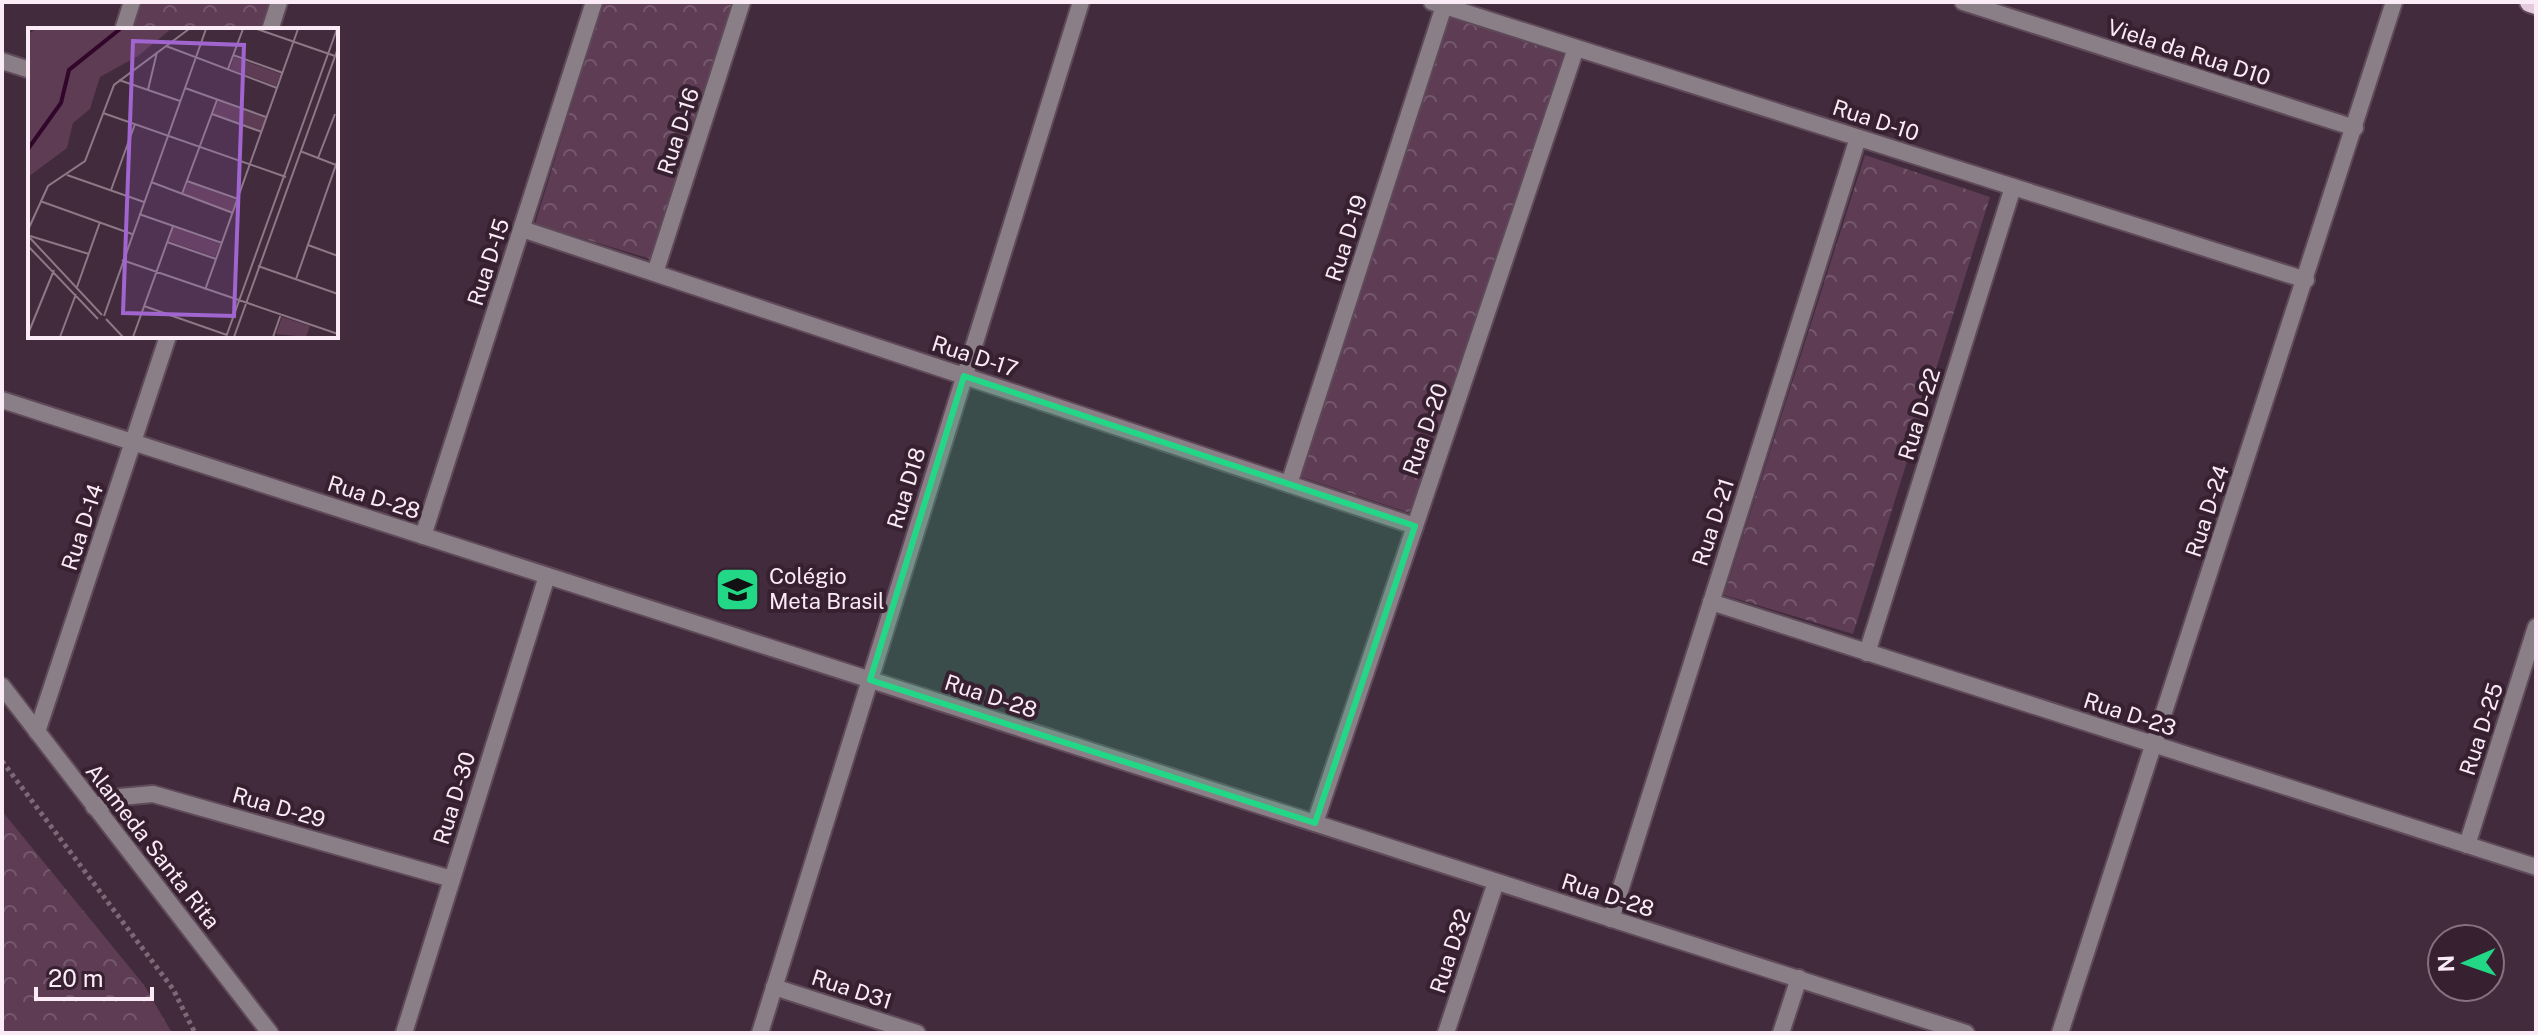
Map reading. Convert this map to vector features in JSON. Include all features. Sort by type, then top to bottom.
[{"type":"main road","points":[[2530,2],[2536,4]]},
{"type":"street","points":[[124,28],[132,2]]},
{"type":"street","points":[[271,28],[279,2]]},
{"type":"street","name":"Rua D-15","points":[[423,536],[594,2]]},
{"type":"street","name":"Rua D-16","points":[[655,273],[742,2]]},
{"type":"street","name":"Rua D18","points":[[760,1033],[1081,2]]},
{"type":"street","name":"Viela da Rua D10","points":[[1963,2],[2355,128]]},
{"type":"street","name":"Rua D-24","points":[[2060,1033],[2394,2]]},
{"type":"street","name":"Rua D-10","points":[[1438,4],[2306,280]]},
{"type":"street","name":"Rua D-19","points":[[1289,484],[1438,4]]},
{"type":"street","name":"Rua D-20","points":[[1315,823],[1576,48]]},
{"type":"street","points":[[2,61],[28,69]]},
{"type":"street","name":"Rua D-21","points":[[1611,919],[1858,138]]},
{"type":"street","name":"Rua D-22","points":[[1867,653],[2013,187]]},
{"type":"street","name":"Rua D-17","points":[[522,229],[1415,526]]},
{"type":"street","name":"Rua D-14","points":[[37,732],[167,338]]},
{"type":"street","name":"Rua D-28","points":[[2,400],[1966,1033]]},
{"type":"street","name":"Rua D-30","points":[[404,1033],[547,576]]},
{"type":"street","name":"Rua D-23","points":[[1711,602],[2536,867]]},
{"type":"street","name":"Rua D-25","points":[[2467,845],[2536,627]]},
{"type":"street","name":"Alameda Santa Rita","points":[[2,686],[270,1033]]},
{"type":"street","name":"Rua D-29","points":[[94,807],[120,797],[153,794],[452,879]]},
{"type":"street","name":"Rua D32","points":[[1446,1033],[1496,882]]},
{"type":"street","points":[[1781,1033],[1799,978]]},
{"type":"street","name":"Rua D31","points":[[774,987],[917,1033]]},
{"type":"path","points":[[2,761],[173,989],[195,1033]]},
{"type":"highlighted area","points":[[964,376],[1415,526],[1315,823],[870,680]]},
{"type":"green space","points":[[139,2],[272,2],[264,28],[131,28]]},
{"type":"green space","points":[[603,2],[736,2],[654,260],[535,224]]},
{"type":"green space","points":[[1450,17],[1568,56],[1410,513],[1298,476]]},
{"type":"green space","points":[[1865,155],[1990,197],[1853,634],[1724,595]]},
{"type":"green space","points":[[2,811],[144,985],[172,1033],[2,1033]]},
{"type":"place","name":"Colégio Meta Brasil","points":[[738,589]]}]
